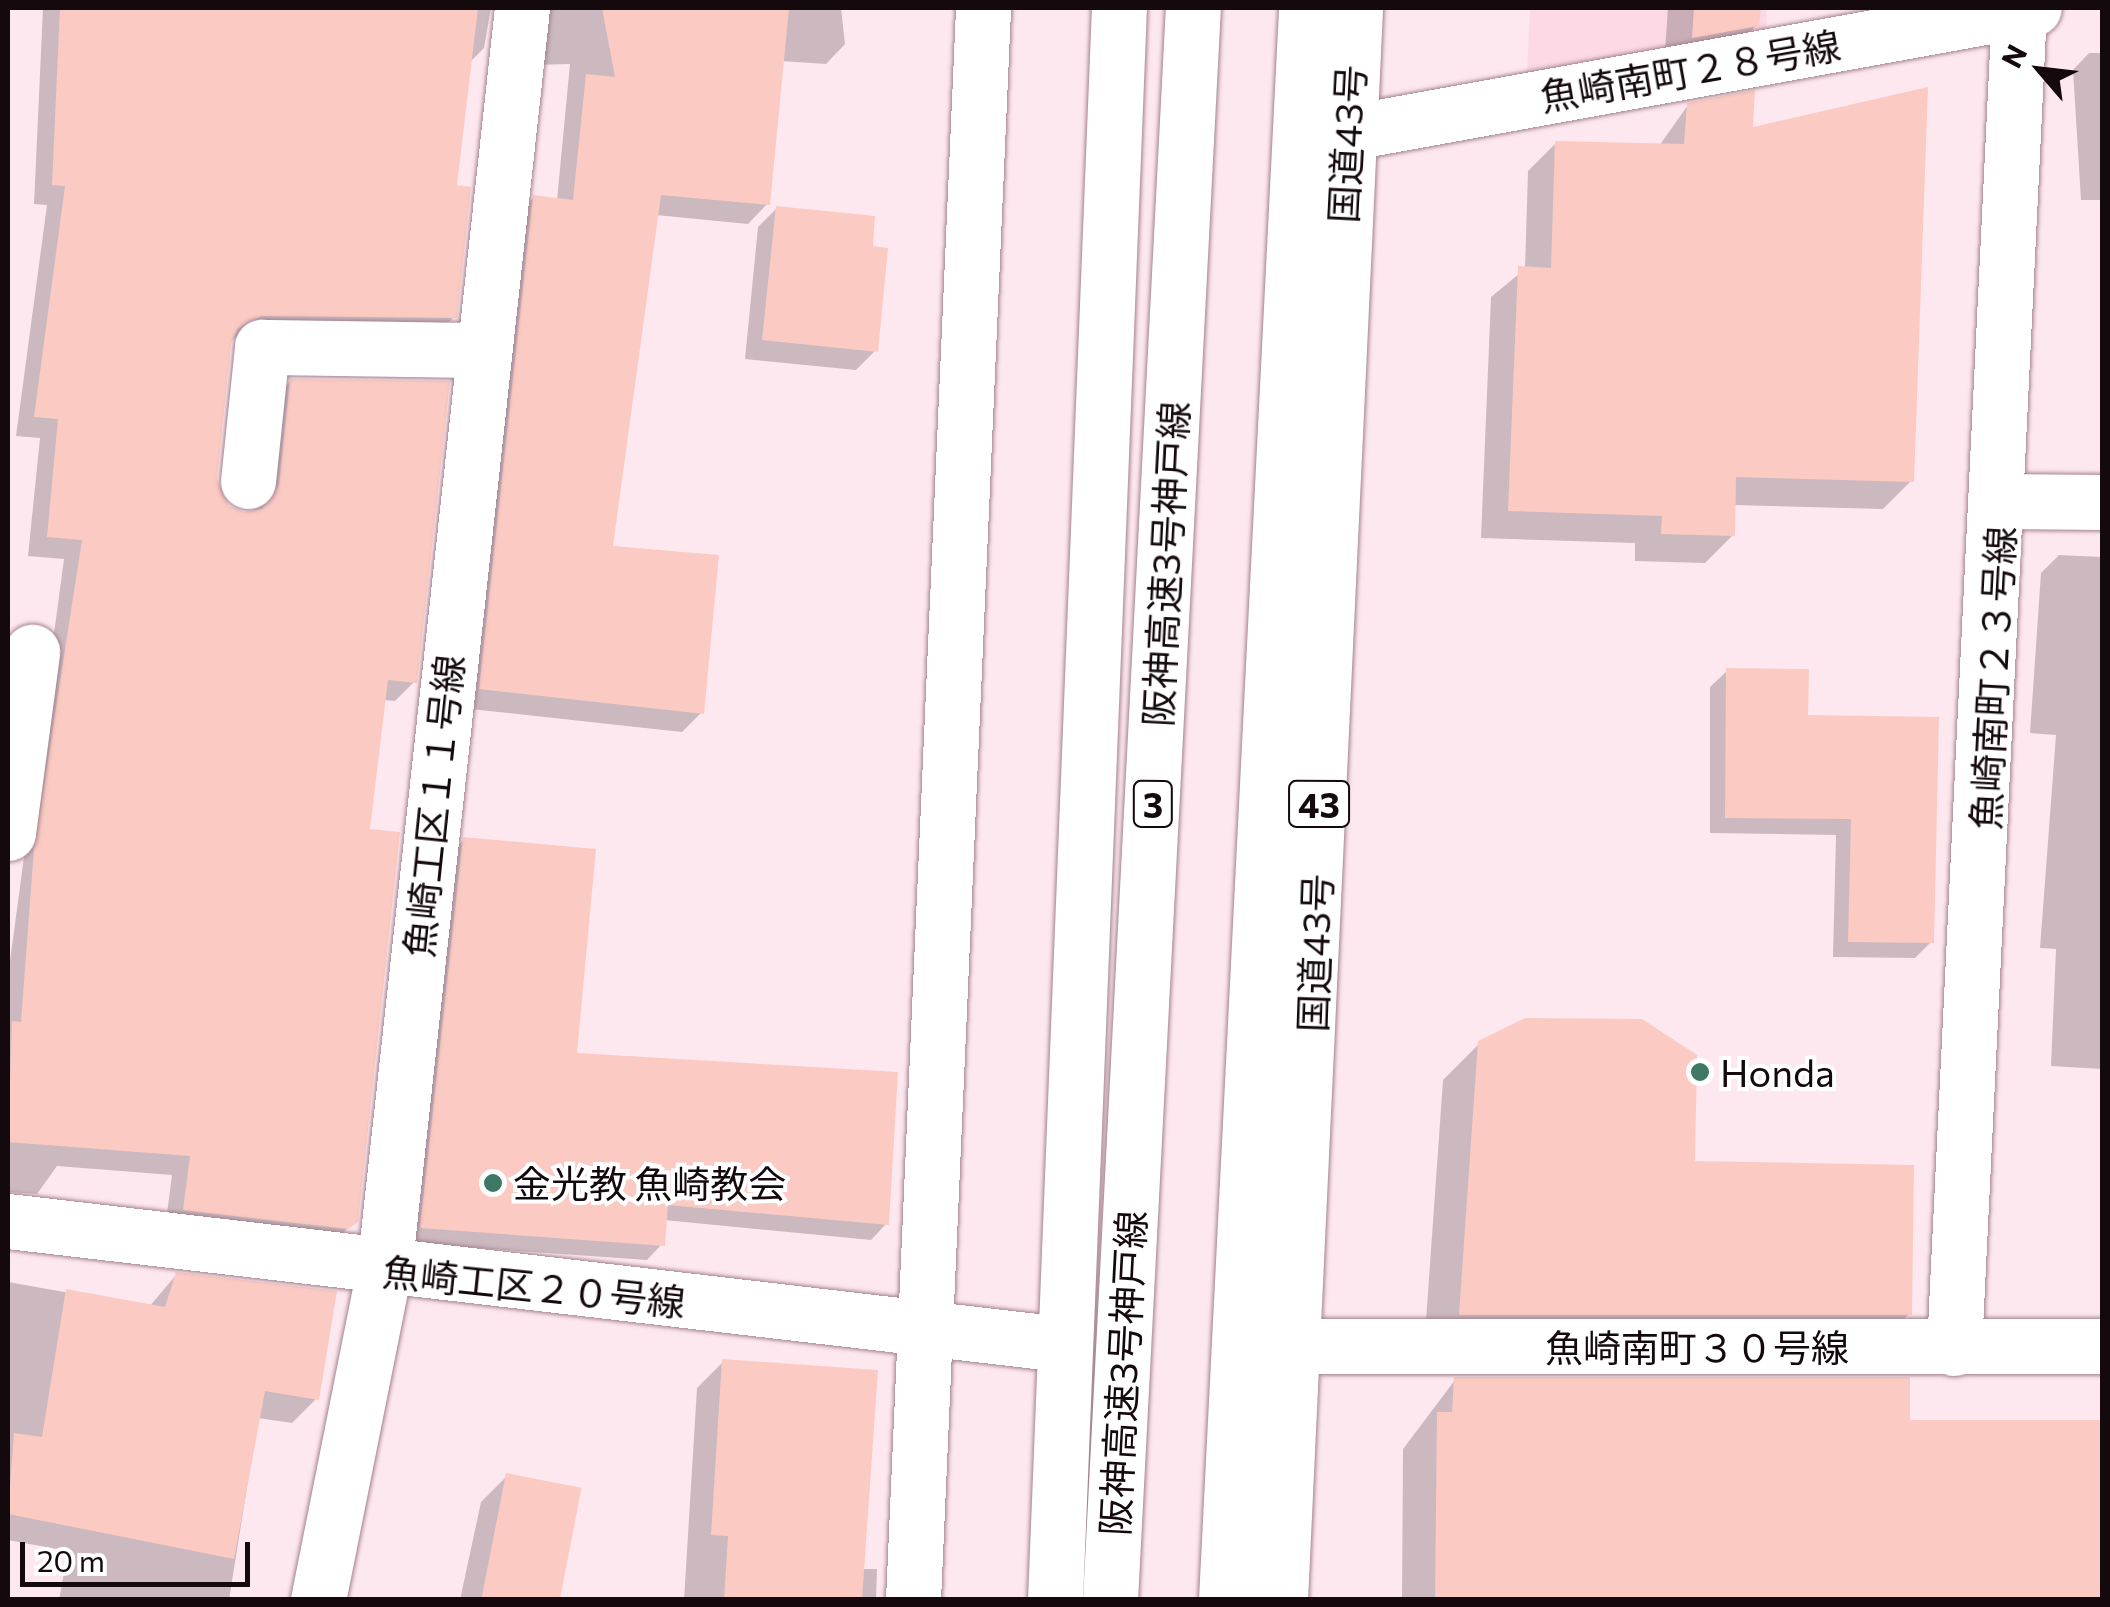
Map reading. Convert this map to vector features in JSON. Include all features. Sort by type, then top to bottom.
[{"type":"main road","name":"魚崎工区１１号線","points":[[318,1600],[384,1270],[480,350],[522,8]]},
{"type":"main road","points":[[913,1600],[982,8]]},
{"type":"main road","points":[[1055,1600],[1062,1344],[1096,718],[1119,8]]},
{"type":"main road","name":"阪神高速3号神戸線","points":[[1110,1600],[1193,8]]},
{"type":"main road","points":[[1226,1600],[1306,8]]},
{"type":"main road","name":"国道43号","points":[[1280,1600],[1354,8]]},
{"type":"main road","name":"魚崎南町２８号線","points":[[1346,133],[2024,8]]},
{"type":"main road","name":"魚崎南町２３号線","points":[[1954,1348],[2002,501],[2024,8]]},
{"type":"main road","points":[[248,481],[262,347],[480,350]]},
{"type":"main road","points":[[2002,501],[2102,502]]},
{"type":"main road","points":[[8,834],[32,652]]},
{"type":"main road","name":"魚崎工区２０号線","points":[[8,1221],[384,1270],[1062,1344]]},
{"type":"main road","name":"魚崎南町３０号線","points":[[1292,1346],[2102,1346]]},
{"type":"shaded area","points":[[1530,8],[1767,8],[1766,37],[1527,73]]},
{"type":"building","points":[[60,8],[478,8],[457,185],[471,187],[457,318],[262,316],[237,329],[231,344],[217,479],[229,506],[244,512],[262,509],[279,485],[290,379],[450,381],[417,683],[388,680],[370,829],[400,832],[358,1222],[348,1229],[183,1210],[190,1156],[8,1142],[12,1021],[21,1022],[34,849],[82,540],[47,537],[58,419],[34,417],[65,186],[52,185]]},
{"type":"building","points":[[602,8],[789,8],[770,205],[661,195],[613,546],[719,555],[704,714],[479,689],[533,195],[573,200],[586,74],[615,77]]},
{"type":"building","points":[[1694,8],[1761,8],[1759,26],[1692,38]]},
{"type":"building","points":[[1928,87],[1914,482],[1736,477],[1735,536],[1661,534],[1662,516],[1508,511],[1518,266],[1551,268],[1555,141],[1684,144],[1687,103],[1755,90],[1753,127]]},
{"type":"building","points":[[776,206],[875,216],[873,246],[888,248],[878,352],[762,340]]},
{"type":"building","points":[[1726,668],[1809,669],[1808,715],[1939,717],[1934,943],[1848,942],[1851,819],[1725,818]]},
{"type":"building","points":[[463,837],[596,849],[577,1053],[898,1072],[889,1225],[668,1205],[665,1246],[420,1228]]},
{"type":"building","points":[[1525,1018],[1642,1019],[1697,1055],[1695,1161],[1914,1165],[1912,1315],[1459,1315],[1478,1041]]},
{"type":"building","points":[[176,1272],[337,1291],[319,1400],[265,1391],[234,1559],[8,1514],[14,1433],[42,1437],[66,1289],[165,1307]]},
{"type":"building","points":[[722,1359],[878,1370],[862,1600],[724,1600],[728,1536],[711,1535]]},
{"type":"building","points":[[1454,1377],[1910,1377],[1910,1420],[2102,1420],[2102,1600],[1435,1600],[1437,1412],[1452,1412]]},
{"type":"building","points":[[506,1473],[582,1488],[560,1600],[481,1600]]},
{"type":"place","name":"Honda","points":[[1700,1072]]},
{"type":"place","name":"金光教 魚崎教会","points":[[493,1183]]}]
